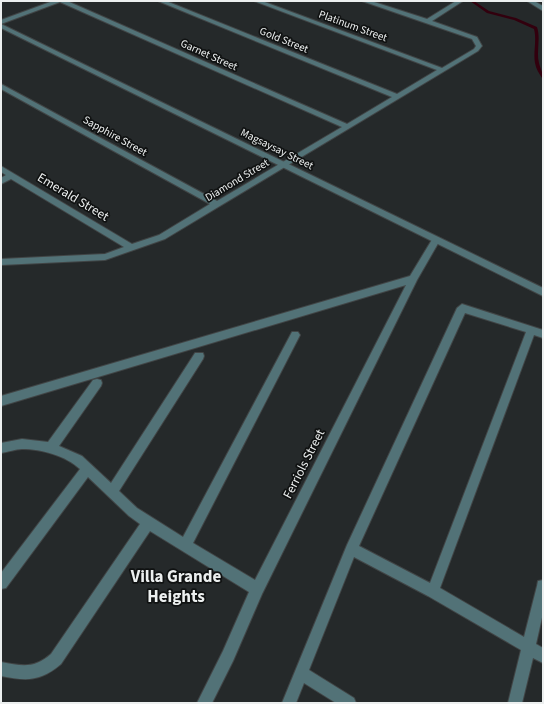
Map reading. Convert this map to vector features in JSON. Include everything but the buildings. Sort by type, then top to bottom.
[{"type":"street","points":[[1,22],[58,1]]},
{"type":"street","name":"Garnet Street","points":[[62,1],[348,127]]},
{"type":"street","name":"Gold Street","points":[[162,1],[400,97]]},
{"type":"street","name":"Platinum Street","points":[[257,1],[442,70]]},
{"type":"street","points":[[365,1],[427,22],[460,1]]},
{"type":"street","points":[[530,1],[543,9]]},
{"type":"street","name":"Diamond Street","points":[[1,262],[105,257],[162,237],[400,97],[476,50],[479,46],[478,41],[468,35],[427,22]]},
{"type":"street","name":"Magsaysay Street","points":[[1,26],[285,164],[543,292]]},
{"type":"street","name":"Sapphire Street","points":[[1,86],[218,205]]},
{"type":"street","name":"Emerald Street","points":[[1,169],[132,248]]},
{"type":"street","points":[[1,181],[12,175]]},
{"type":"street","name":"Ferriols Street","points":[[204,703],[228,656],[257,589],[413,279],[436,240]]},
{"type":"street","points":[[1,401],[413,279]]},
{"type":"street","points":[[289,703],[351,549],[462,308],[537,333],[433,591]]},
{"type":"street","points":[[185,545],[295,335]]},
{"type":"street","points":[[112,492],[199,356]]},
{"type":"street","points":[[51,448],[97,383]]},
{"type":"street","points":[[1,448],[22,444],[51,448],[78,460],[148,523],[257,589]]},
{"type":"street","points":[[1,583],[88,468]]},
{"type":"street","points":[[1,668],[33,673],[49,667],[56,659],[148,523]]},
{"type":"street","points":[[351,549],[433,591],[543,656]]},
{"type":"street","points":[[515,703],[543,586]]},
{"type":"street","points":[[301,674],[350,703]]},
{"type":"waterway","points":[[472,1],[488,12],[515,19],[536,28],[538,40],[536,57],[539,70],[543,77]]},
{"type":"district","name":"Villa Grande Heights","points":[[176,587]]}]
